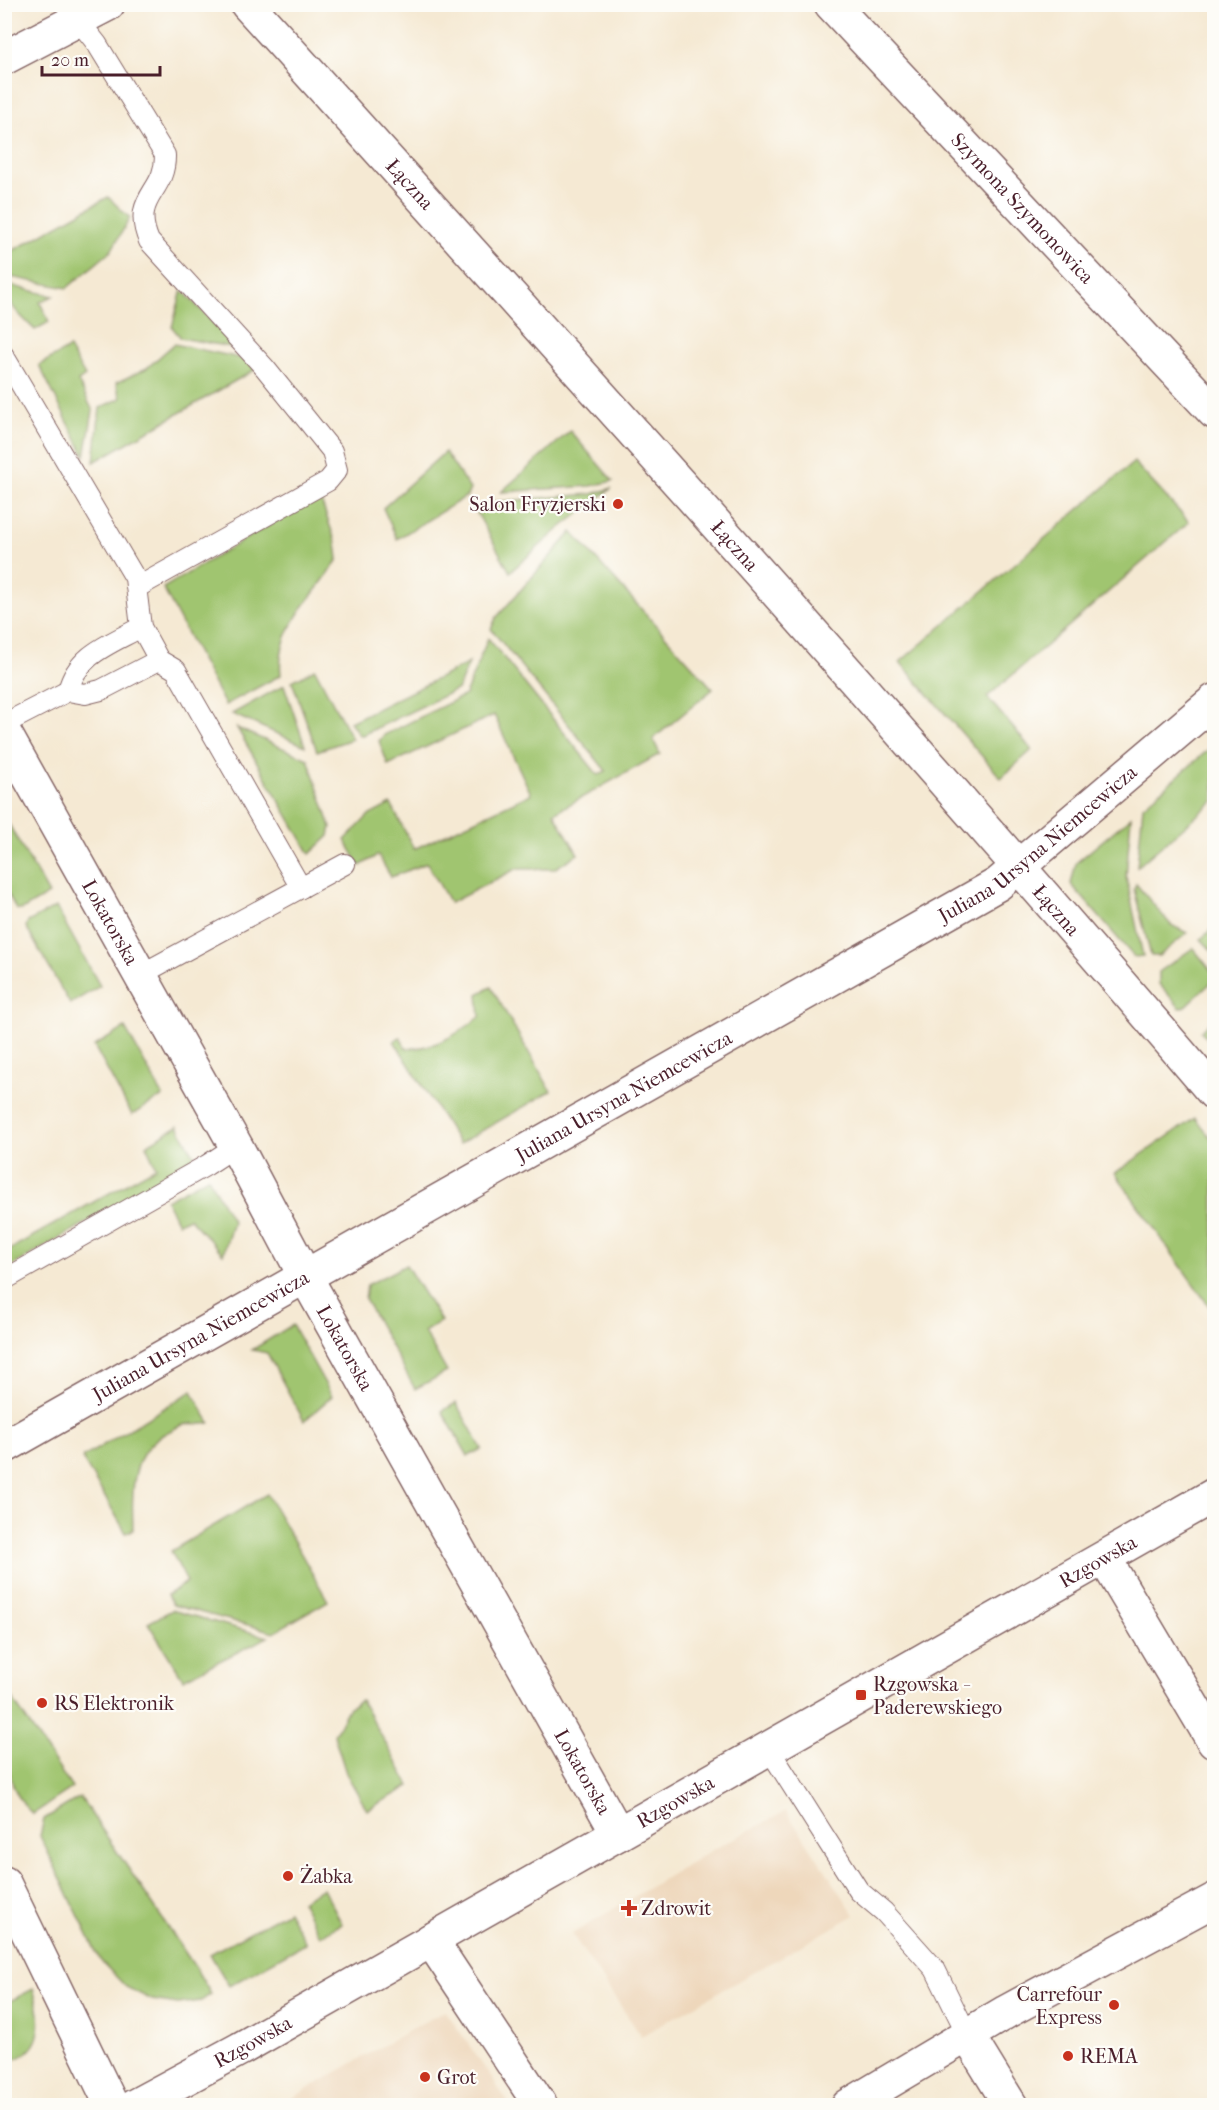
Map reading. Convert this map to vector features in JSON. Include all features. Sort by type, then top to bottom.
[{"type":"street","points":[[4,58],[108,4]]},
{"type":"street","name":"Łączna","points":[[247,4],[541,329],[1020,867],[1215,1093]]},
{"type":"street","name":"Szymona Szymonowica","points":[[831,4],[1215,412]]},
{"type":"street","name":"Juliana Ursyna Niemcewicza","points":[[4,1447],[998,884],[1215,701]]},
{"type":"street","name":"Lokatorska","points":[[4,732],[236,1146],[305,1276],[618,1834]]},
{"type":"street","name":"Rzgowska","points":[[134,2106],[1215,1495]]},
{"type":"street","points":[[1105,1558],[1215,1743]]},
{"type":"street","points":[[4,1883],[112,2106]]},
{"type":"street","points":[[849,2106],[1006,2012],[1215,1900]]},
{"type":"street","points":[[431,1940],[541,2106]]},
{"type":"street","points":[[968,2036],[1011,2106]]},
{"type":"lane","points":[[78,20],[97,44],[165,155],[163,174],[142,214],[142,226],[148,241],[266,368],[332,451],[337,470],[328,481],[138,587]]},
{"type":"lane","points":[[4,356],[135,578],[138,587],[141,627],[159,660],[176,670],[300,888]]},
{"type":"lane","points":[[68,691],[75,669],[93,654],[141,627]]},
{"type":"lane","points":[[4,724],[68,691],[86,694],[101,690],[159,660]]},
{"type":"lane","points":[[140,975],[345,864]]},
{"type":"lane","points":[[4,1280],[207,1165],[236,1146]]},
{"type":"lane","points":[[769,1749],[860,1891],[884,1912],[935,1969],[968,2036]]},
{"type":"shaded area","points":[[786,1811],[855,1915],[641,2036],[572,1934],[705,1854]]},
{"type":"shaded area","points":[[445,2010],[510,2105],[280,2105]]},
{"type":"green space","points":[[108,197],[130,218],[111,251],[67,288],[5,276],[5,255]]},
{"type":"green space","points":[[5,284],[53,296],[40,302],[49,322],[35,330],[11,304]]},
{"type":"green space","points":[[182,290],[237,348],[181,338],[172,327]]},
{"type":"green space","points":[[174,344],[245,359],[256,369],[94,462],[100,408],[121,398],[116,383],[147,368]]},
{"type":"green space","points":[[69,348],[85,376],[78,381],[93,411],[85,456],[39,365]]},
{"type":"green space","points":[[570,431],[613,481],[591,486],[501,492]]},
{"type":"green space","points":[[445,452],[470,489],[467,496],[397,539],[383,508]]},
{"type":"green space","points":[[1134,462],[1189,522],[987,697],[1032,750],[1001,778],[900,662]]},
{"type":"green space","points":[[612,488],[559,529],[510,572],[477,513],[491,502],[592,494]]},
{"type":"green space","points":[[319,495],[336,543],[338,559],[290,627],[281,658],[281,675],[225,705],[163,588]]},
{"type":"green space","points":[[572,532],[713,689],[653,739],[660,754],[554,813],[578,854],[554,869],[516,869],[450,903],[427,863],[391,877],[378,855],[360,866],[345,840],[368,816],[391,804],[414,849],[531,794],[494,715],[388,765],[379,741],[384,735],[465,695],[488,638],[598,775],[606,771],[491,629],[496,618]]},
{"type":"green space","points":[[469,663],[458,689],[360,736],[350,722]]},
{"type":"green space","points":[[315,669],[352,739],[317,751],[292,681]]},
{"type":"green space","points":[[284,685],[305,746],[232,714]]},
{"type":"green space","points":[[237,728],[308,759],[331,827],[329,836],[310,854]]},
{"type":"green space","points":[[1214,745],[1214,801],[1137,867],[1143,806]]},
{"type":"green space","points":[[1131,817],[1126,877],[1143,956],[1134,957],[1071,884],[1076,863]]},
{"type":"green space","points":[[5,818],[49,894],[22,910],[16,909],[5,888]]},
{"type":"green space","points":[[1136,884],[1171,925],[1187,933],[1159,956],[1151,956],[1134,889]]},
{"type":"green space","points":[[56,907],[100,986],[70,1004],[26,927],[28,922]]},
{"type":"green space","points":[[1214,927],[1214,953],[1201,939]]},
{"type":"green space","points":[[1193,948],[1214,974],[1214,980],[1186,1006],[1180,1008],[1159,984],[1159,972]]},
{"type":"green space","points":[[491,987],[551,1091],[459,1144],[394,1041],[400,1037],[406,1048],[416,1048],[436,1043],[455,1034],[480,1017],[478,994]]},
{"type":"green space","points":[[1214,1019],[1214,1046],[1201,1031]]},
{"type":"green space","points":[[125,1028],[163,1096],[132,1115],[94,1046]]},
{"type":"green space","points":[[1195,1118],[1214,1142],[1214,1313],[1115,1173]]},
{"type":"green space","points":[[178,1126],[196,1159],[5,1270],[4,1254],[156,1167],[146,1145]]},
{"type":"green space","points":[[208,1177],[233,1222],[223,1254],[189,1218],[178,1223],[166,1200]]},
{"type":"green space","points":[[406,1265],[441,1321],[424,1332],[447,1372],[415,1389],[365,1299],[367,1285]]},
{"type":"green space","points":[[292,1325],[332,1396],[304,1421],[267,1353],[252,1350]]},
{"type":"green space","points":[[192,1391],[210,1423],[179,1426],[154,1441],[145,1451],[135,1475],[133,1488],[133,1530],[126,1533],[82,1458]]},
{"type":"green space","points":[[456,1403],[482,1449],[468,1456],[442,1411]]},
{"type":"green space","points":[[267,1494],[328,1601],[274,1632],[173,1605],[167,1595],[187,1582],[171,1551]]},
{"type":"green space","points":[[172,1610],[268,1637],[183,1679],[148,1623]]},
{"type":"green space","points":[[5,1688],[72,1788],[33,1814],[22,1803],[9,1773],[4,1720]]},
{"type":"green space","points":[[361,1700],[410,1786],[367,1810],[346,1773],[334,1735],[349,1707]]},
{"type":"green space","points":[[80,1797],[211,1994],[201,2001],[178,2004],[152,2000],[126,1987],[100,1960],[40,1836],[44,1819]]},
{"type":"green space","points":[[323,1888],[342,1924],[320,1936],[301,1901]]},
{"type":"green space","points":[[288,1911],[306,1943],[229,1986],[210,1954]]},
{"type":"green space","points":[[33,1989],[39,2021],[36,2041],[31,2049],[11,2060],[8,2002]]},
{"type":"place","name":"Salon Fryzjerski","points":[[618,504]]},
{"type":"place","name":"Rzgowska - Paderewskiego","points":[[861,1695]]},
{"type":"place","name":"RS Elektronik","points":[[42,1703]]},
{"type":"place","name":"Żabka","points":[[288,1876]]},
{"type":"place","name":"Zdrowit","points":[[629,1908]]},
{"type":"place","name":"Carrefour Express","points":[[1114,2005]]},
{"type":"place","name":"REMA","points":[[1068,2056]]},
{"type":"place","name":"Grot","points":[[425,2077]]}]
